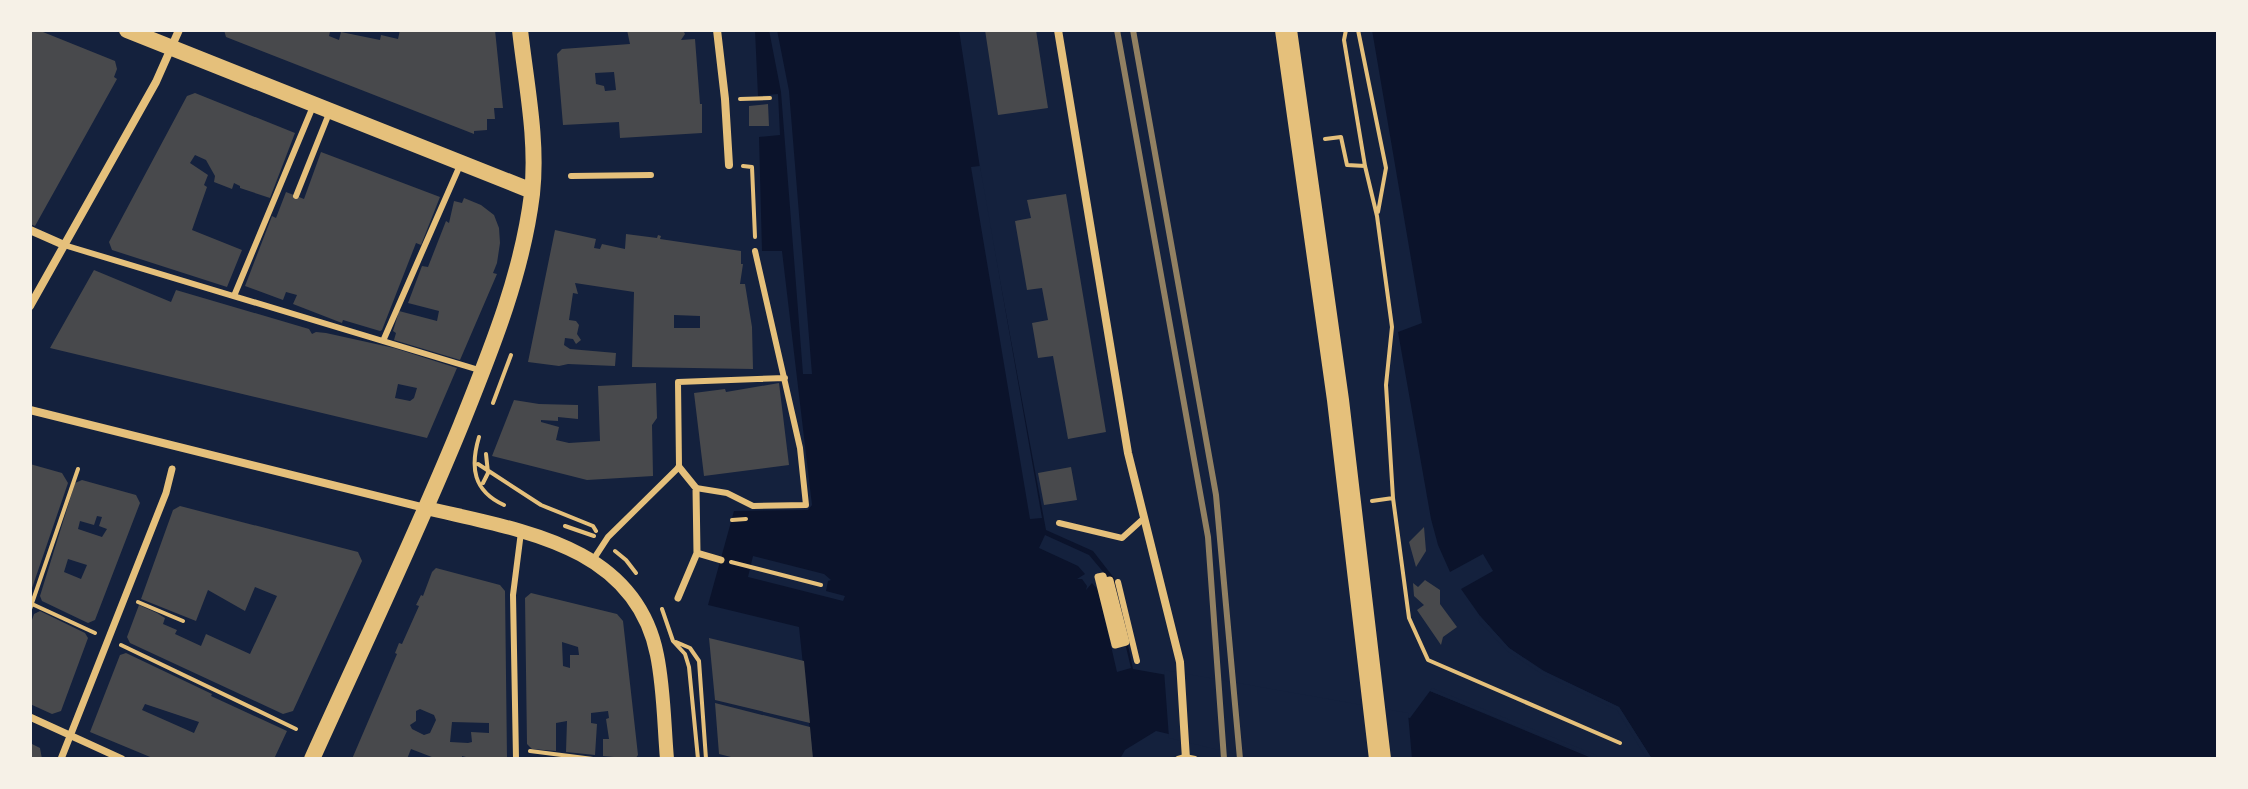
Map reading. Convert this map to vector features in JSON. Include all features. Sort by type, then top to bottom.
[{"type":"highway","points":[[1286,30],[1338,400],[1380,759]]},
{"type":"main road","points":[[127,30],[532,191]]},
{"type":"main road","points":[[312,759],[426,508],[483,371],[520,262],[532,191],[531,121],[520,30]]},
{"type":"street","points":[[30,306],[156,82],[179,30]]},
{"type":"street","points":[[717,30],[729,165]]},
{"type":"street","points":[[1058,30],[1128,453],[1180,662],[1186,759]]},
{"type":"street","points":[[30,230],[64,245]]},
{"type":"street","points":[[30,410],[521,532],[565,546],[593,560],[616,577],[632,595],[651,634],[657,656],[667,759]]},
{"type":"street","points":[[678,598],[697,553],[696,488],[679,467]]},
{"type":"street","points":[[61,759],[166,493],[172,469]]},
{"type":"street","points":[[697,553],[721,560]]},
{"type":"street","points":[[1103,576],[1120,638],[1105,581],[1110,580],[1126,642],[1115,645],[1098,577],[1103,576]]},
{"type":"street","points":[[30,717],[122,759]]},
{"type":"lane","points":[[234,296],[314,104]]},
{"type":"lane","points":[[296,196],[330,111]]},
{"type":"lane","points":[[383,341],[461,163]]},
{"type":"lane","points":[[571,176],[651,175]]},
{"type":"lane","points":[[64,245],[483,371]]},
{"type":"lane","points":[[696,488],[727,493],[753,506],[806,505],[800,448],[755,251]]},
{"type":"lane","points":[[593,560],[604,543],[679,467],[678,382],[785,378]]},
{"type":"lane","points":[[1059,523],[1122,538],[1143,519]]},
{"type":"lane","points":[[516,759],[513,595],[521,532]]},
{"type":"lane","points":[[1118,582],[1137,661]]},
{"type":"lane","points":[[1178,759],[1195,759]]},
{"type":"path","points":[[1346,30],[1344,40],[1365,166],[1377,216],[1392,327],[1386,385],[1393,498],[1409,618],[1428,660],[1620,743]]},
{"type":"path","points":[[1358,30],[1386,168],[1377,216]]},
{"type":"path","points":[[725,99],[770,98]]},
{"type":"path","points":[[1325,139],[1341,137],[1347,165],[1365,166]]},
{"type":"path","points":[[729,165],[752,167],[755,251]]},
{"type":"path","points":[[489,411],[513,350]]},
{"type":"path","points":[[484,424],[475,449],[474,476],[480,489],[490,499],[516,510]]},
{"type":"path","points":[[483,483],[488,473],[486,454]]},
{"type":"path","points":[[478,464],[541,505],[593,526],[604,543]]},
{"type":"path","points":[[30,609],[78,469]]},
{"type":"path","points":[[1372,501],[1393,498]]},
{"type":"path","points":[[560,524],[590,534],[604,543]]},
{"type":"path","points":[[750,567],[821,585]]},
{"type":"path","points":[[125,596],[183,621]]},
{"type":"path","points":[[670,608],[666,615],[673,641],[685,654],[689,667],[698,759]]},
{"type":"path","points":[[673,641],[690,648],[699,661],[706,759]]},
{"type":"path","points":[[183,676],[296,729]]},
{"type":"path","points":[[516,749],[593,759]]},
{"type":"water","points":[[755,30],[959,30],[984,194],[1046,530],[1093,551],[1114,578],[1133,669],[1410,718],[1430,691],[1594,759],[1274,759],[1156,731],[1125,750],[1120,759],[813,759],[799,627],[708,605],[734,511],[808,510],[812,505],[782,251],[762,251],[759,137],[780,135],[778,94],[758,96]]},
{"type":"water","points":[[1372,30],[2218,30],[2218,759],[1652,759],[1619,707],[1544,671],[1509,648],[1461,589],[1493,571],[1483,554],[1450,572],[1431,519],[1398,332],[1422,323]]},
{"type":"pier","points":[[769,30],[777,30],[789,91],[812,374],[803,374],[781,92]]},
{"type":"pier","points":[[980,166],[1042,518],[1030,519],[971,167]]},
{"type":"pier","points":[[1045,535],[1089,555],[1110,580],[1131,668],[1117,672],[1098,590],[1092,583],[1086,590],[1082,579],[1077,579],[1085,574],[1078,566],[1039,548]]},
{"type":"pier","points":[[753,556],[824,574],[831,580],[826,591],[845,596],[843,601],[748,577]]},
{"type":"pier","points":[[1480,616],[1509,648],[1543,671],[1619,707],[1652,759],[1647,759],[1617,710],[1542,674],[1507,651],[1478,620]]},
{"type":"pier","points":[[1164,670],[1408,713],[1412,759],[1257,759],[1169,738]]},
{"type":"pier","points":[[1432,688],[1596,755],[1598,759],[1430,691]]},
{"type":"building","points":[[30,30],[38,30],[115,61],[117,69],[114,77],[117,79],[35,226],[30,224]]},
{"type":"building","points":[[224,30],[325,30],[330,32],[329,36],[339,40],[341,32],[380,40],[381,35],[398,39],[400,30],[495,30],[503,108],[494,108],[495,119],[487,119],[487,130],[474,131],[474,134],[226,37]]},
{"type":"building","points":[[627,30],[683,30],[685,34],[681,40],[695,39],[702,133],[620,138],[619,122],[563,125],[557,54],[562,49],[630,44]],"holes":[[[614,72],[616,90],[605,91],[604,86],[596,84],[595,73]]]},
{"type":"building","points":[[985,30],[1036,30],[1048,108],[998,115]]},
{"type":"building","points":[[195,93],[295,133],[270,198],[234,183],[232,189],[214,182],[215,176],[206,160],[195,155],[190,163],[208,175],[192,230],[242,250],[227,287],[112,250],[109,242],[187,96]]},
{"type":"building","points":[[768,104],[769,126],[749,126],[749,106]]},
{"type":"building","points":[[321,152],[440,197],[421,245],[416,243],[380,331],[343,320],[342,323],[293,304],[297,295],[286,292],[283,300],[245,286],[272,216],[276,218],[286,192],[304,199]]},
{"type":"building","points":[[1066,194],[1106,432],[1068,439],[1053,356],[1038,358],[1032,323],[1048,320],[1042,288],[1027,290],[1015,221],[1031,218],[1027,200]]},
{"type":"building","points":[[464,198],[494,215],[500,243],[493,273],[497,274],[460,360],[394,340],[396,333],[393,331],[399,311],[437,321],[439,311],[408,303],[422,266],[428,267],[446,221],[449,223],[454,201],[462,203]]},
{"type":"building","points":[[555,230],[596,239],[594,248],[600,249],[602,244],[625,249],[626,234],[657,238],[658,235],[660,239],[741,251],[740,284],[745,284],[752,327],[753,369],[632,367],[634,292],[575,283],[578,294],[573,293],[569,320],[579,325],[577,334],[581,340],[576,344],[573,339],[565,338],[564,345],[570,349],[616,353],[615,366],[559,366],[528,362]],"holes":[[[674,315],[700,316],[700,328],[674,328]]]},
{"type":"building","points":[[94,270],[171,302],[176,290],[309,329],[312,334],[326,333],[394,348],[457,368],[427,438],[50,348]],"holes":[[[398,384],[417,388],[410,401],[395,398]]]},
{"type":"building","points":[[656,383],[657,418],[652,425],[653,476],[587,480],[492,456],[514,400],[578,405],[578,419],[558,417],[558,421],[541,422],[559,427],[556,440],[569,443],[600,441],[598,386]]},
{"type":"building","points":[[779,383],[789,465],[704,476],[694,393],[725,389],[726,392]]},
{"type":"building","points":[[30,464],[62,473],[68,483],[30,594]]},
{"type":"building","points":[[1071,467],[1077,500],[1044,505],[1038,473]]},
{"type":"building","points":[[82,480],[136,495],[140,503],[95,620],[88,623],[42,601],[40,596],[75,483]],"holes":[[[97,516],[102,517],[99,526],[107,529],[102,537],[78,529],[80,521],[94,525]],[[68,559],[87,565],[81,579],[64,572]]]},
{"type":"building","points":[[180,506],[358,552],[362,561],[293,711],[283,714],[130,643],[127,637],[139,605],[165,618],[163,624],[177,630],[175,634],[201,646],[206,634],[250,654],[277,596],[255,587],[245,611],[208,590],[196,621],[141,599],[173,510]]},
{"type":"building","points":[[1424,527],[1426,551],[1416,567],[1409,542]]},
{"type":"building","points":[[436,568],[500,585],[505,591],[507,759],[466,759],[462,756],[462,759],[437,759],[411,749],[407,759],[352,759],[399,643],[402,644]],"holes":[[[420,709],[434,715],[436,720],[430,733],[424,735],[410,725],[416,721],[416,711]],[[452,722],[489,723],[489,733],[471,732],[472,742],[450,742]]]},
{"type":"building","points":[[1425,580],[1440,590],[1440,604],[1457,627],[1443,637],[1441,645],[1417,610],[1424,605],[1414,596],[1413,583],[1418,587]]},
{"type":"building","points":[[531,593],[617,614],[623,621],[638,755],[635,759],[603,756],[603,739],[609,739],[608,711],[591,713],[591,723],[597,724],[595,755],[566,752],[567,721],[556,723],[556,751],[532,749],[527,744],[525,598]],"holes":[[[562,642],[578,647],[579,655],[570,655],[570,668],[563,666]]]},
{"type":"building","points":[[40,611],[85,633],[88,638],[61,711],[52,714],[30,704],[30,626],[34,614]]},
{"type":"building","points":[[709,638],[804,661],[810,723],[715,700]]},
{"type":"building","points":[[126,653],[287,731],[274,759],[155,759],[90,732],[120,655]],"holes":[[[145,704],[199,722],[194,733],[142,710]]]},
{"type":"building","points":[[715,703],[810,727],[813,759],[739,759],[719,754]]},
{"type":"building","points":[[30,743],[40,748],[42,759],[30,759]]},
{"type":"railway","points":[[1117,30],[1208,537],[1224,759]]},
{"type":"railway","points":[[1133,30],[1216,495],[1240,759]]}]
